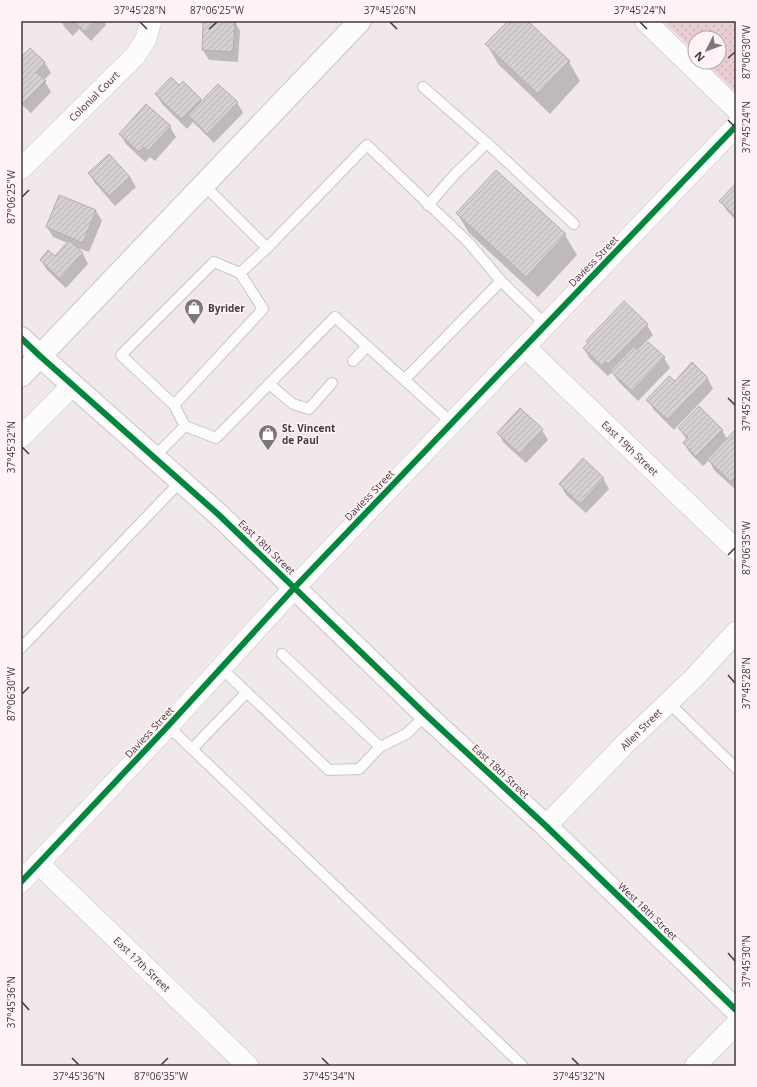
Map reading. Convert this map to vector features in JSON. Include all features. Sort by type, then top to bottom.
[{"type":"street","name":"Colonial Court","points":[[22,164],[135,56],[146,39],[151,21]]},
{"type":"street","points":[[21,376],[360,21]]},
{"type":"street","points":[[645,21],[736,109]]},
{"type":"street","name":"Daviess Street","points":[[21,882],[168,726],[295,587],[736,126]]},
{"type":"street","name":"East 18th Street","points":[[21,338],[219,515],[426,715],[546,826]]},
{"type":"street","name":"East 19th Street","points":[[525,347],[736,550]]},
{"type":"street","points":[[21,437],[74,385]]},
{"type":"street","name":"Allen Street","points":[[546,826],[624,745],[695,677],[736,632]]},
{"type":"street","name":"West 18th Street","points":[[546,826],[736,1010]]},
{"type":"street","name":"East 17th Street","points":[[38,864],[247,1066]]},
{"type":"street","points":[[695,1066],[736,1024]]},
{"type":"lane","points":[[423,86],[574,224]]},
{"type":"lane","points":[[428,204],[456,173],[487,143]]},
{"type":"lane","points":[[240,273],[267,248],[367,145],[469,243],[501,281],[546,325]]},
{"type":"lane","points":[[204,185],[267,248]]},
{"type":"lane","points":[[174,405],[264,309],[240,273],[214,262],[122,355],[174,405],[185,426],[216,438],[335,317],[452,423]]},
{"type":"lane","points":[[404,380],[501,281]]},
{"type":"lane","points":[[353,361],[367,346]]},
{"type":"lane","points":[[269,384],[293,404],[309,409],[332,383]]},
{"type":"lane","points":[[154,456],[185,426]]},
{"type":"lane","points":[[21,648],[181,481]]},
{"type":"lane","points":[[282,654],[380,747]]},
{"type":"lane","points":[[221,668],[329,770],[359,769],[380,747],[406,734],[426,715]]},
{"type":"lane","points":[[192,749],[247,692]]},
{"type":"lane","points":[[668,702],[736,768]]},
{"type":"lane","points":[[168,726],[523,1066]]},
{"type":"shaded area","points":[[663,21],[736,21],[736,92],[713,70],[727,70],[727,30],[687,30],[687,44]]},
{"type":"building","points":[[74,21],[95,21],[85,32]]},
{"type":"building","points":[[203,21],[235,21],[233,52],[202,50]]},
{"type":"building","points":[[508,21],[528,21],[570,61],[538,94],[485,44]]},
{"type":"building","points":[[30,48],[45,62],[36,72],[46,81],[24,103],[21,100],[21,57]]},
{"type":"building","points":[[171,77],[179,85],[183,81],[201,99],[181,119],[155,94]]},
{"type":"building","points":[[218,84],[238,102],[207,134],[188,115]]},
{"type":"building","points":[[146,104],[171,126],[148,151],[144,147],[139,152],[119,134]]},
{"type":"building","points":[[109,154],[130,177],[109,196],[88,173]]},
{"type":"building","points":[[496,170],[566,234],[526,277],[456,213]]},
{"type":"building","points":[[736,183],[736,217],[719,201]]},
{"type":"building","points":[[59,195],[96,210],[83,243],[46,227]]},
{"type":"building","points":[[69,240],[83,253],[60,279],[40,260],[48,250],[55,256]]},
{"type":"building","points":[[624,301],[648,324],[609,364],[606,362],[602,366],[583,348],[588,343],[586,341]]},
{"type":"building","points":[[648,342],[665,357],[632,391],[610,371],[634,346],[639,351]]},
{"type":"building","points":[[692,362],[708,378],[668,420],[646,400],[669,376],[675,381]]},
{"type":"building","points":[[699,406],[723,430],[696,457],[683,443],[688,437],[678,428]]},
{"type":"building","points":[[520,408],[543,429],[520,454],[497,433]]},
{"type":"building","points":[[734,431],[736,433],[736,476],[731,482],[707,459]]},
{"type":"building","points":[[583,458],[604,478],[580,504],[559,484]]},
{"type":"cycle path","points":[[21,882],[168,726],[295,587],[736,126]]},
{"type":"cycle path","points":[[21,338],[219,515],[426,715],[546,826],[736,1010]]},
{"type":"place","name":"Byrider","points":[[194,325]]},
{"type":"place","name":"St. Vincent de Paul","points":[[268,451]]}]
